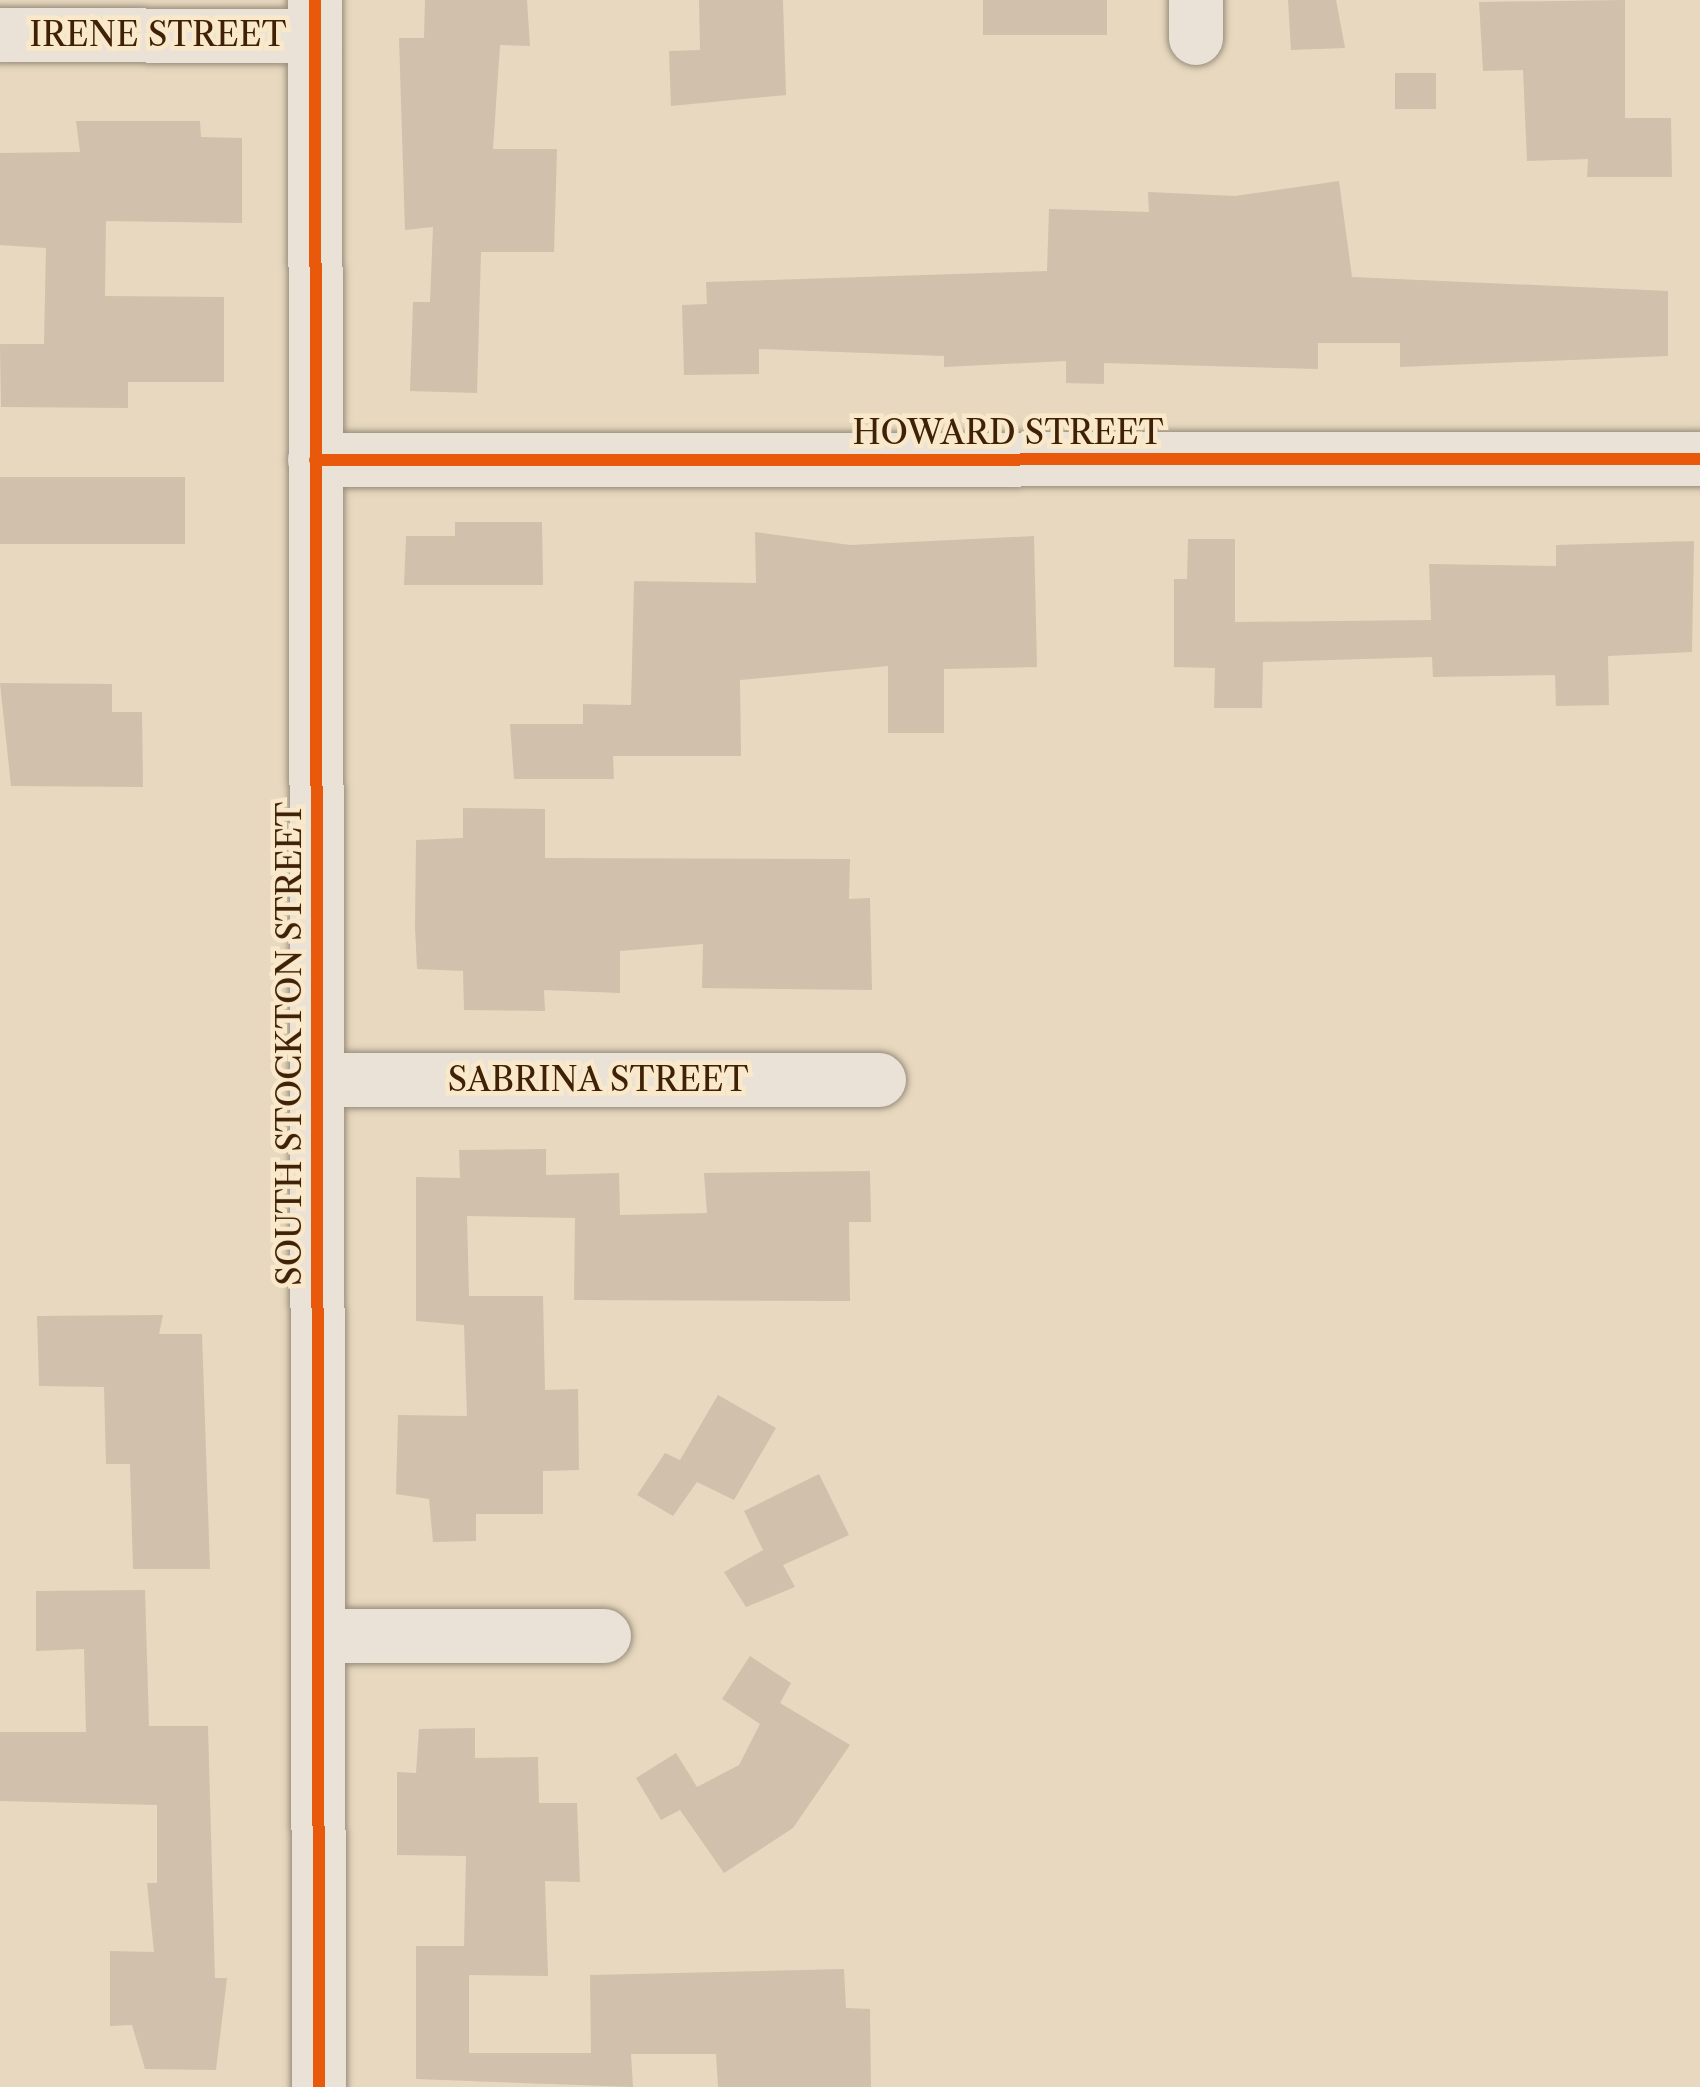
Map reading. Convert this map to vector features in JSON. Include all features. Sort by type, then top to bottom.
[{"type":"street","name":"IRENE STREET","points":[[0,34],[315,18]]},
{"type":"street","name":"SOUTH STOCKTON STREET","points":[[315,18],[319,2087]]},
{"type":"street","name":"HOWARD STREET","points":[[315,460],[1700,459]]},
{"type":"street","name":"SABRINA STREET","points":[[318,1080],[879,1080]]},
{"type":"street","points":[[320,1636],[604,1636]]},
{"type":"building","points":[[425,0],[527,0],[530,46],[500,45],[493,149],[557,149],[554,252],[481,252],[477,393],[410,391],[413,302],[430,302],[433,227],[405,230],[399,38],[424,38]]},
{"type":"building","points":[[699,0],[783,0],[786,95],[671,106],[669,51],[700,50]]},
{"type":"building","points":[[983,0],[1107,0],[1107,35],[983,35]]},
{"type":"building","points":[[1288,0],[1336,0],[1345,48],[1291,50]]},
{"type":"building","points":[[1625,0],[1625,118],[1671,118],[1672,177],[1587,177],[1588,159],[1527,161],[1523,70],[1483,71],[1479,2]]},
{"type":"building","points":[[1395,73],[1436,73],[1436,109],[1395,109]]},
{"type":"building","points":[[76,121],[200,121],[201,137],[242,138],[242,223],[106,221],[105,296],[224,297],[224,382],[128,382],[128,408],[1,407],[0,344],[44,344],[46,248],[0,245],[0,153],[80,152]]},
{"type":"building","points":[[1339,181],[1352,277],[1668,291],[1668,356],[1400,367],[1400,343],[1318,343],[1318,369],[1104,363],[1104,384],[1066,383],[1066,361],[944,367],[944,356],[759,349],[759,374],[684,375],[682,305],[707,304],[706,282],[1047,271],[1049,209],[1149,212],[1148,192],[1235,196]]},
{"type":"building","points":[[0,477],[185,477],[185,544],[0,544]]},
{"type":"building","points":[[455,522],[542,522],[543,585],[404,585],[406,536],[455,536]]},
{"type":"building","points":[[755,532],[850,545],[1034,536],[1037,667],[944,669],[944,733],[888,733],[888,666],[740,680],[741,756],[613,756],[614,779],[514,779],[510,724],[583,724],[583,704],[631,705],[634,581],[756,583]]},
{"type":"building","points":[[1188,539],[1235,539],[1235,622],[1431,620],[1429,564],[1556,566],[1556,545],[1694,541],[1692,652],[1608,656],[1609,705],[1556,706],[1555,675],[1433,677],[1432,657],[1263,662],[1262,708],[1214,708],[1215,668],[1174,667],[1174,579],[1187,579]]},
{"type":"building","points":[[0,683],[112,684],[112,712],[142,712],[143,787],[11,786]]},
{"type":"building","points":[[463,808],[545,809],[545,858],[850,859],[849,899],[870,898],[872,990],[702,988],[703,944],[620,951],[620,993],[544,990],[545,1011],[464,1010],[463,971],[417,969],[415,927],[416,840],[463,838]]},
{"type":"building","points":[[546,1149],[546,1175],[619,1173],[620,1215],[707,1213],[704,1173],[870,1171],[871,1222],[849,1222],[850,1301],[574,1300],[575,1218],[467,1216],[469,1296],[543,1296],[545,1390],[578,1389],[579,1470],[543,1471],[543,1514],[476,1514],[476,1541],[433,1542],[429,1499],[396,1494],[398,1415],[467,1416],[464,1325],[416,1321],[416,1177],[460,1178],[459,1150]]},
{"type":"building","points":[[163,1315],[159,1334],[202,1334],[210,1569],[133,1569],[130,1464],[106,1464],[104,1387],[39,1386],[37,1316]]},
{"type":"building","points":[[718,1395],[776,1428],[734,1500],[697,1482],[673,1516],[637,1495],[665,1453],[680,1460]]},
{"type":"building","points":[[819,1474],[849,1535],[783,1565],[795,1587],[746,1607],[724,1572],[763,1550],[744,1511]]},
{"type":"building","points":[[145,1590],[149,1726],[208,1726],[215,1978],[227,1978],[216,2070],[145,2069],[132,2025],[110,2026],[110,1951],[154,1952],[147,1883],[157,1883],[157,1805],[0,1801],[0,1732],[86,1732],[84,1649],[36,1651],[36,1591]]},
{"type":"building","points":[[750,1656],[791,1683],[780,1703],[850,1745],[793,1828],[724,1873],[680,1810],[661,1820],[636,1778],[676,1753],[697,1787],[739,1765],[760,1724],[722,1699]]},
{"type":"building","points":[[475,1728],[475,1758],[538,1757],[539,1803],[577,1803],[580,1882],[545,1881],[548,1976],[469,1975],[469,2053],[591,2053],[590,1975],[844,1969],[846,2008],[870,2009],[871,2087],[718,2087],[716,2054],[631,2054],[633,2087],[416,2079],[416,1946],[464,1946],[466,1856],[397,1855],[397,1772],[416,1773],[419,1729]]},
{"type":"cycle path","points":[[315,0],[319,2087]]},
{"type":"cycle path","points":[[315,460],[1700,459]]}]
